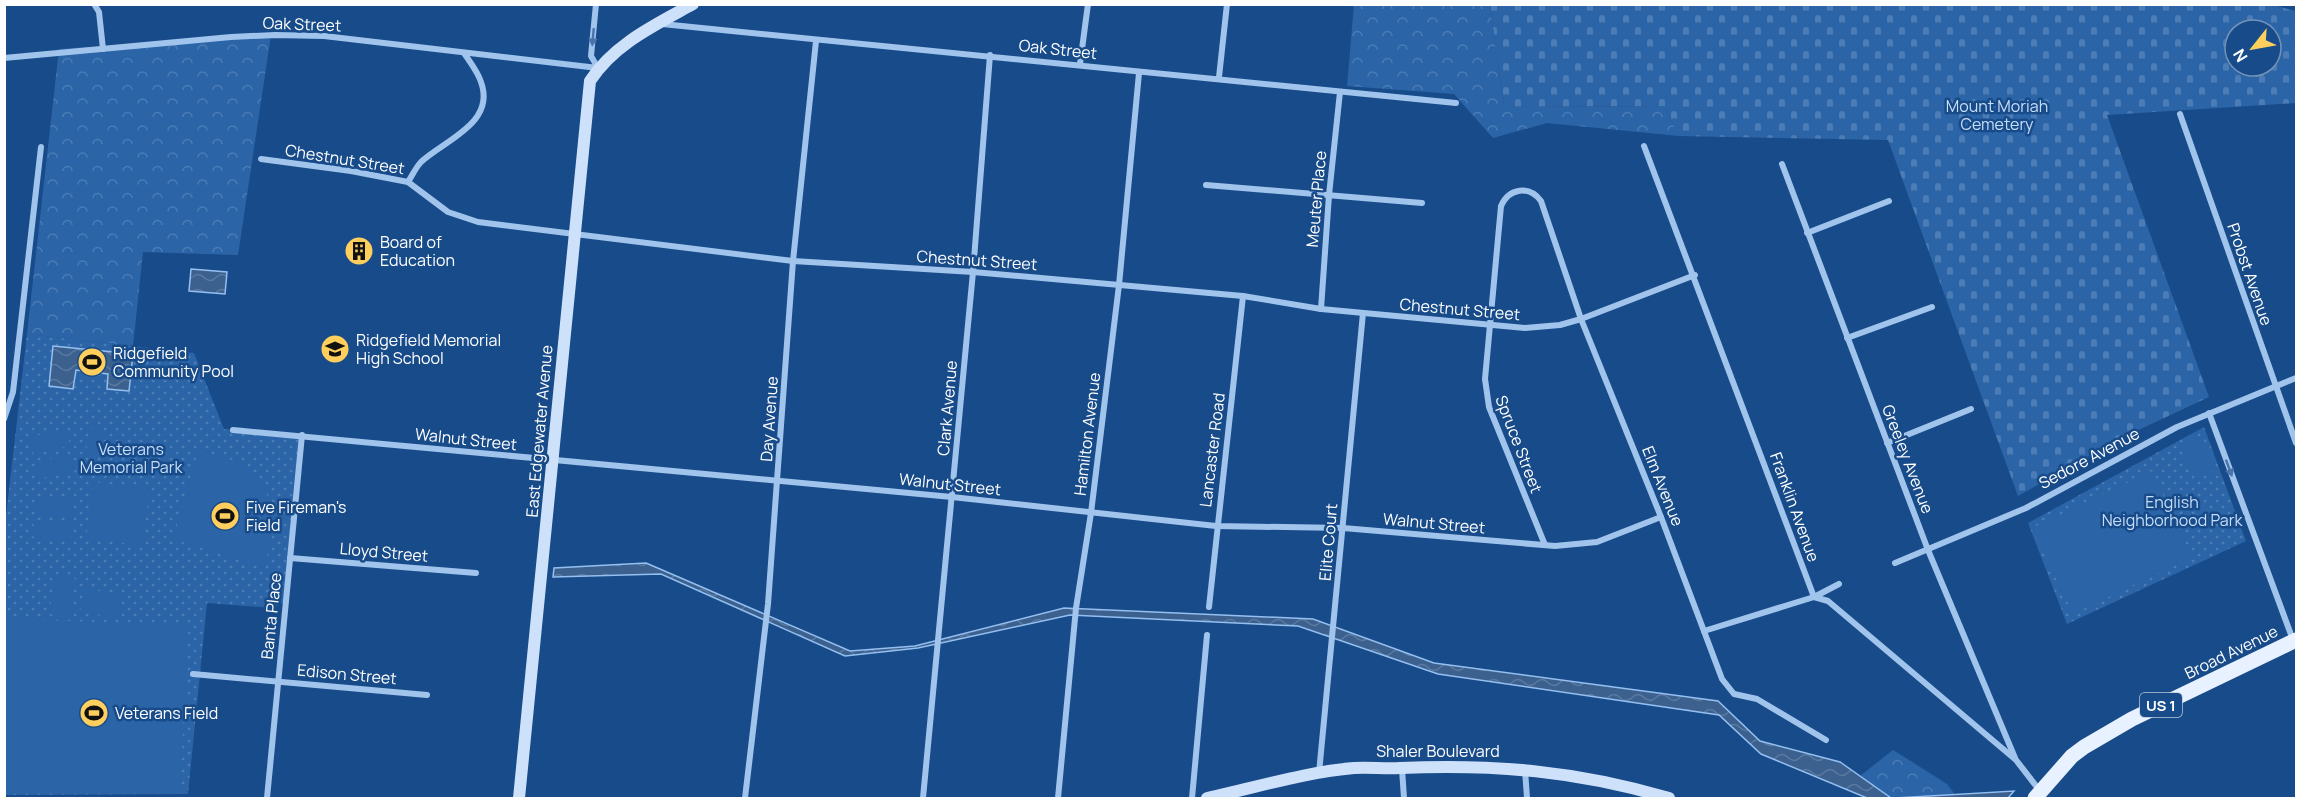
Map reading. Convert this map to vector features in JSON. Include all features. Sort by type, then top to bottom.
[{"type":"main road","name":"Broad Avenue","points":[[2038,795],[2072,756],[2084,747],[2132,719],[2295,641]]},
{"type":"street","points":[[596,4],[591,56],[598,68],[628,41],[693,4]]},
{"type":"street","points":[[1080,64],[1088,4]]},
{"type":"street","points":[[1219,77],[1227,4]]},
{"type":"street","points":[[98,6],[104,49]]},
{"type":"street","name":"Oak Street","points":[[658,24],[816,41],[1080,64],[1139,73],[1219,77],[1455,103]]},
{"type":"street","name":"Oak Street","points":[[4,58],[231,36],[275,35],[324,36],[598,68]]},
{"type":"street","name":"Day Avenue","points":[[745,798],[768,604],[794,261],[816,41]]},
{"type":"street","points":[[408,182],[420,163],[470,126],[481,110],[484,90],[481,80],[464,53]]},
{"type":"street","name":"Clark Avenue","points":[[923,798],[973,272],[990,55]]},
{"type":"street","name":"East Edgewater Avenue","points":[[519,798],[542,586],[552,461],[590,81],[598,68]]},
{"type":"street","name":"Hamilton Avenue","points":[[1058,798],[1075,612],[1091,513],[1119,285],[1139,73]]},
{"type":"street","name":"Meuter Place","points":[[1321,309],[1329,195],[1340,92]]},
{"type":"street","name":"Probst Avenue","points":[[2180,114],[2296,443]]},
{"type":"street","name":"Franklin Avenue","points":[[1644,146],[1695,275],[1814,597]]},
{"type":"street","points":[[4,419],[13,392],[41,147]]},
{"type":"street","name":"Chestnut Street","points":[[261,159],[351,171],[408,182],[435,203],[462,218],[478,222],[574,232],[794,261],[973,272],[1243,296],[1363,314],[1525,328],[1560,325],[1581,319],[1695,275]]},
{"type":"street","name":"Greeley Avenue","points":[[1782,164],[1928,550],[2016,759]]},
{"type":"street","points":[[1206,185],[1422,203]]},
{"type":"street","name":"Spruce Street","points":[[1530,191],[1515,191],[1509,194],[1501,206],[1485,379],[1489,407],[1545,545]]},
{"type":"street","name":"Elm Avenue","points":[[1530,191],[1541,201],[1581,319],[1727,688],[1742,698],[1757,699],[1826,740]]},
{"type":"street","points":[[1807,233],[1889,201]]},
{"type":"street","name":"Lancaster Road","points":[[1209,607],[1216,526],[1243,296]]},
{"type":"street","points":[[1847,338],[1932,307]]},
{"type":"street","name":"Elite Court","points":[[1319,773],[1363,314]]},
{"type":"street","name":"Sedore Avenue","points":[[1895,563],[2026,508],[2177,427],[2296,378]]},
{"type":"street","points":[[1887,443],[1971,409]]},
{"type":"street","points":[[2209,413],[2295,641]]},
{"type":"street","name":"Walnut Street","points":[[233,430],[952,497],[1216,526],[1343,528],[1545,545],[1597,542],[1661,518]]},
{"type":"street","name":"Banta Place","points":[[267,798],[302,435]]},
{"type":"street","name":"Lloyd Street","points":[[290,558],[476,573]]},
{"type":"street","points":[[1704,631],[1814,597],[1839,584]]},
{"type":"street","points":[[1814,597],[1828,601],[2016,759],[2038,795]]},
{"type":"street","points":[[1192,798],[1207,635]]},
{"type":"street","name":"Edison Street","points":[[194,674],[427,695]]},
{"type":"street","name":"Shaler Boulevard","points":[[1207,798],[1319,773],[1354,768],[1492,766],[1596,779],[1646,795],[1670,798]]},
{"type":"street","points":[[1402,768],[1404,798]]},
{"type":"street","points":[[1525,769],[1527,798]]},
{"type":"green space","points":[[1354,5],[1490,5],[1504,107],[1664,106],[1679,136],[1547,123],[1493,138],[1454,94],[1347,86]]},
{"type":"green space","name":"Mount Moriah Cemetery","points":[[1490,5],[2273,5],[2296,11],[2296,103],[2107,115],[2209,397],[2117,440],[2018,496],[1888,140],[1679,136],[1664,106],[1504,107]]},
{"type":"green space","points":[[271,35],[238,255],[143,252],[133,346],[27,334],[59,49]]},
{"type":"green space","name":"Veterans Memorial Park","points":[[27,334],[194,353],[224,429],[302,435],[288,600],[273,608],[207,603],[188,794],[5,795],[4,533]]},
{"type":"green space","name":"English Neighborhood Park","points":[[2204,427],[2246,541],[2067,624],[2028,523]]},
{"type":"green space","points":[[89,428],[104,429],[101,456],[86,455]]},
{"type":"green space","points":[[67,429],[70,446],[33,454],[30,437]]},
{"type":"green space","points":[[2202,436],[2217,469],[2195,479],[2180,446]]},
{"type":"green space","name":"Five Fireman's Field","points":[[198,451],[223,457],[242,465],[255,476],[264,489],[269,504],[271,523],[265,567],[173,539]]},
{"type":"green space","points":[[71,454],[75,471],[38,479],[35,462]]},
{"type":"green space","points":[[2152,471],[2192,557],[2073,614],[2032,528]]},
{"type":"green space","points":[[93,482],[149,489],[143,545],[86,539]]},
{"type":"green space","points":[[36,497],[74,500],[73,517],[35,514]]},
{"type":"green space","points":[[34,520],[72,523],[70,540],[33,537]]},
{"type":"green space","points":[[55,576],[76,579],[70,617],[49,614]]},
{"type":"green space","points":[[83,589],[123,594],[120,618],[80,613]]},
{"type":"green space","name":"Veterans Field","points":[[6,619],[188,625],[180,793],[5,791]]},
{"type":"green space","points":[[1893,750],[1947,784],[1955,795],[1891,798],[1860,776]]},
{"type":"water","points":[[191,269],[227,272],[225,294],[189,291]]},
{"type":"water","name":"Ridgefield Community Pool","points":[[53,346],[133,354],[129,391],[107,389],[108,374],[76,370],[73,389],[49,386]]},
{"type":"water","points":[[646,563],[850,651],[915,646],[1064,608],[1313,619],[1434,663],[1718,701],[1760,741],[1840,762],[1891,798],[1867,798],[1761,754],[1719,715],[1438,674],[1298,626],[1070,615],[918,648],[845,656],[661,574],[553,577],[554,568]]},
{"type":"water","points":[[2014,791],[2008,798],[1895,798]]},
{"type":"place","name":"Board of Education","points":[[359,251]]},
{"type":"place","name":"Ridgefield Memorial High School","points":[[335,349]]},
{"type":"place","name":"Ridgefield Community Pool","points":[[92,362]]},
{"type":"place","name":"Five Fireman's Field","points":[[225,516]]},
{"type":"place","name":"Veterans Field","points":[[94,713]]}]
